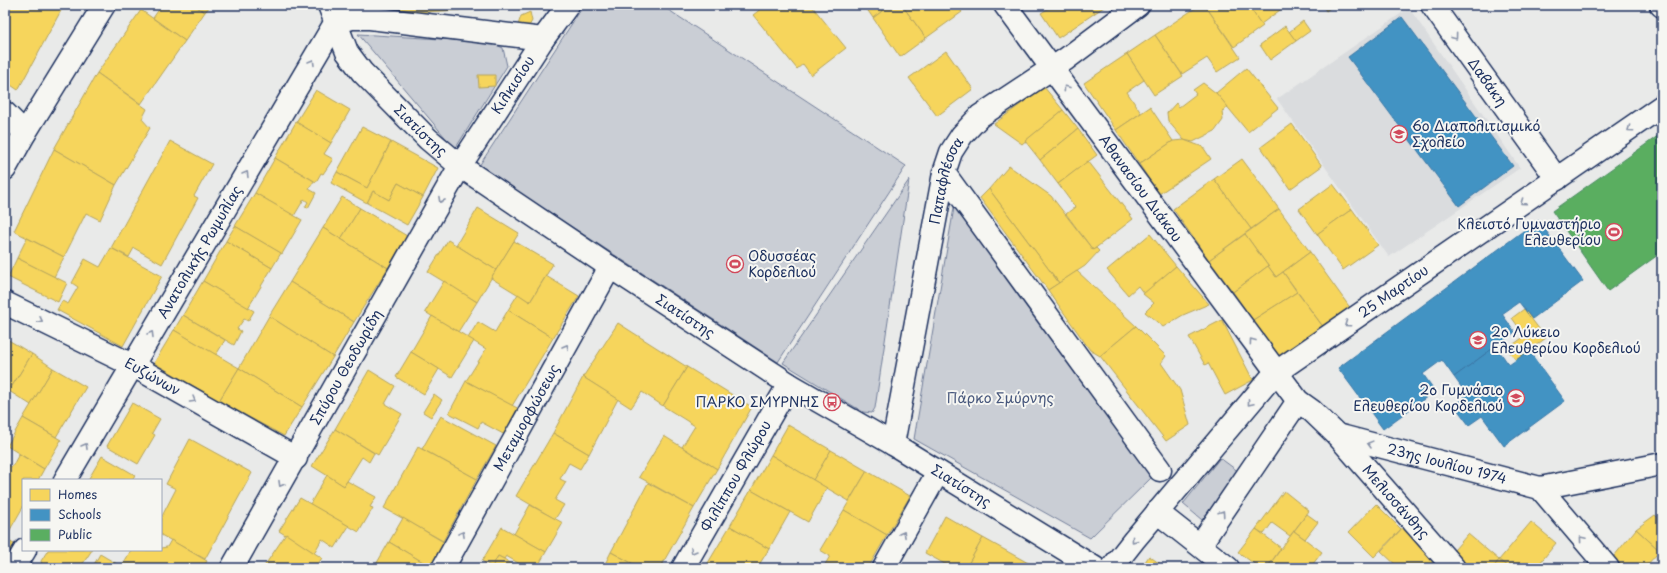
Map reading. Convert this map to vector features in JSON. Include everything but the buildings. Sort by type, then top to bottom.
[{"type":"street","points":[[5,169],[24,133],[104,5]]},
{"type":"street","name":"Ανατολικής Ρωμυλίας","points":[[67,479],[332,14],[354,5]]},
{"type":"street","name":"Κιλκισίου","points":[[460,166],[543,39],[568,5]]},
{"type":"street","name":"Αθανασίου Διάκου","points":[[1005,5],[1275,373]]},
{"type":"street","name":"Παπαφλέσσα","points":[[893,444],[944,173],[951,152],[958,141],[980,116],[1052,68],[1138,5]]},
{"type":"street","name":"Δαβάκη","points":[[1432,5],[1557,179]]},
{"type":"street","points":[[332,14],[352,18],[370,18],[543,39]]},
{"type":"street","name":"Σιατίστης","points":[[332,14],[347,52],[362,72],[428,139],[460,166],[610,267],[789,384],[893,444],[1095,568]]},
{"type":"street","name":"25 Μαρτίου","points":[[1112,568],[1157,512],[1275,373],[1662,106]]},
{"type":"street","points":[[5,114],[24,133]]},
{"type":"street","name":"Σπύρου Θεοδωρίδη","points":[[232,568],[296,458],[460,166]]},
{"type":"street","points":[[944,173],[1160,470]]},
{"type":"street","name":"Μεταμορφώσεως","points":[[443,568],[610,267]]},
{"type":"street","name":"Ευζώνων","points":[[5,303],[132,365],[296,458]]},
{"type":"street","name":"23ης Ιουλίου 1974","points":[[1275,373],[1298,401],[1312,411],[1338,435],[1540,488]]},
{"type":"street","name":"Φιλίππου Φλώρου","points":[[683,568],[789,384]]},
{"type":"street","points":[[1200,545],[1298,401]]},
{"type":"street","name":"Μελισσάνθης","points":[[1338,435],[1454,568]]},
{"type":"street","points":[[1599,565],[1540,488],[1657,471]]},
{"type":"street","points":[[884,568],[938,472]]},
{"type":"street","points":[[1157,512],[1228,568]]},
{"type":"street","points":[[14,568],[24,551]]},
{"type":"shaded area","name":"6ο Διαπολιτισμικό Σχολείο","points":[[1409,8],[1520,168],[1389,257],[1277,99]]},
{"type":"green space","name":"Οδυσσέας Κορδελιού","points":[[584,5],[661,5],[906,166],[778,362],[479,166]]},
{"type":"green space","points":[[358,34],[490,42],[503,48],[507,66],[455,149]]},
{"type":"green space","points":[[909,180],[875,408],[872,413],[863,412],[783,363]]},
{"type":"green space","name":"Πάρκο Σμύρνης","points":[[955,202],[1152,477],[1090,538],[914,439]]},
{"type":"green space","points":[[1220,458],[1239,472],[1202,520],[1183,504]]},
{"type":"place","name":"6ο Διαπολιτισμικό Σχολείο","points":[[1399,134]]},
{"type":"place","name":"Κλειστό Γυμναστήριο Ελευθερίου","points":[[1614,232]]},
{"type":"place","name":"Οδυσσέας Κορδελιού","points":[[735,264]]},
{"type":"place","name":"2ο Λύκειο Ελευθερίου Κορδελιού","points":[[1478,340]]},
{"type":"place","name":"2ο Γυμνάσιο Ελευθερίου Κορδελιού","points":[[1516,398]]},
{"type":"place","name":"ΠΑΡΚΟ ΣΜΥΡΝΗΣ","points":[[832,402]]}]
